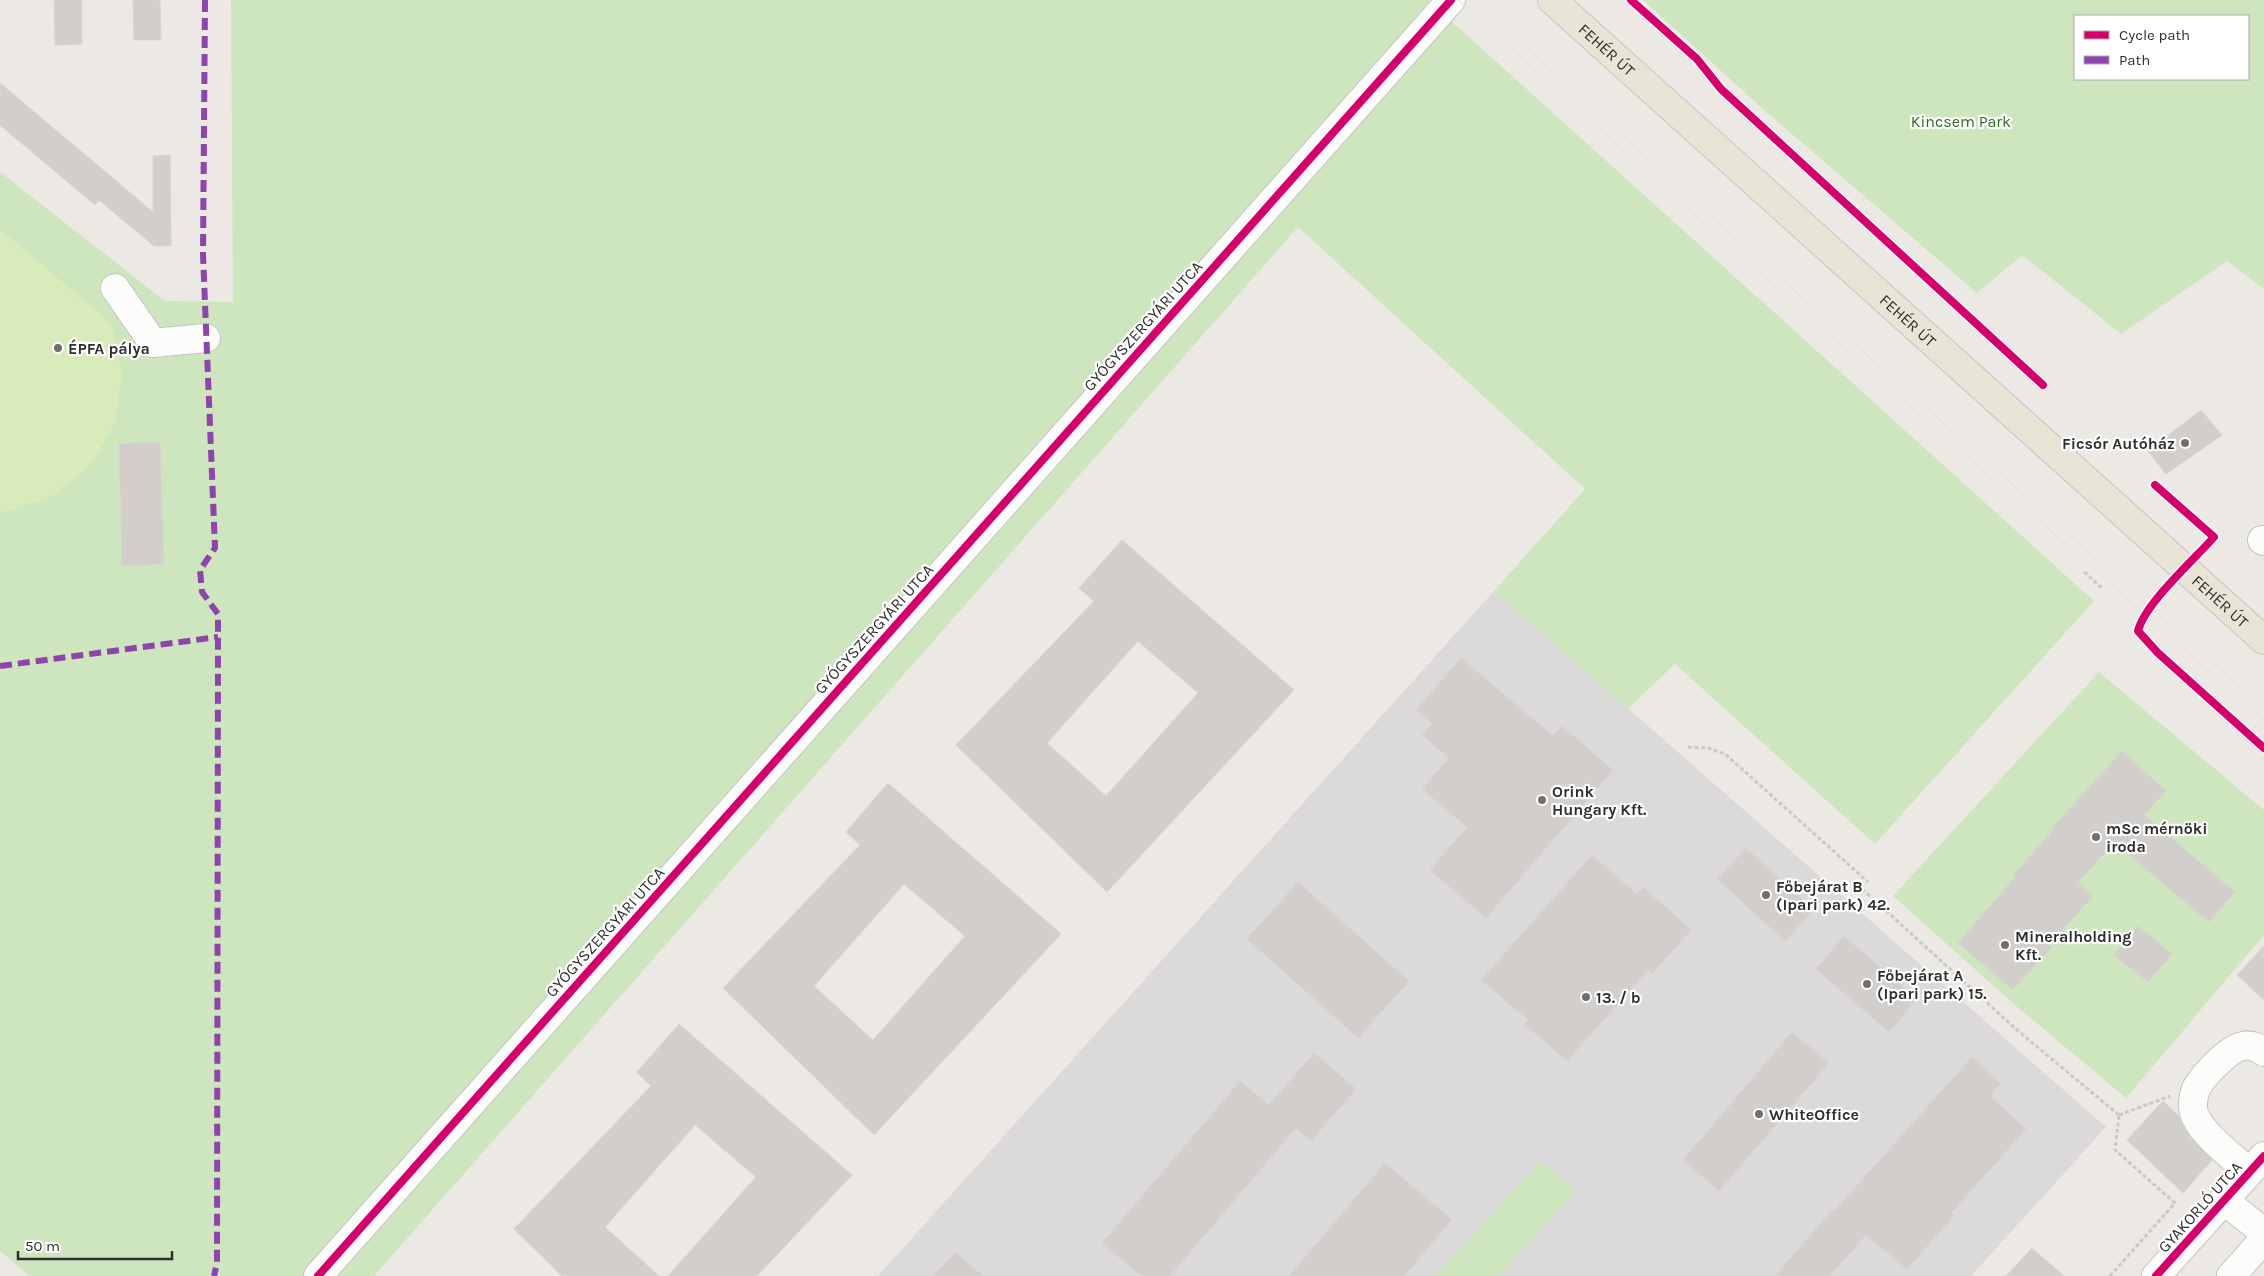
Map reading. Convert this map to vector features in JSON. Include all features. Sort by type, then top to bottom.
[{"type":"main road","name":"FEHÉR ÚT","points":[[1552,0],[2264,640]]},
{"type":"street","name":"GYÓGYSZERGYÁRI UTCA","points":[[318,1276],[1450,0]]},
{"type":"street","points":[[115,288],[153,343],[206,338]]},
{"type":"street","points":[[2256,1164],[2199,1124],[2193,1112],[2194,1098],[2198,1087],[2227,1053],[2242,1046],[2255,1046],[2264,1052]]},
{"type":"street","name":"GYAKORLÓ UTCA","points":[[2156,1276],[2256,1164]]},
{"type":"street","points":[[2223,1200],[2264,1232]]},
{"type":"street","points":[[2231,1276],[2264,1239]]},
{"type":"path","points":[[2084,572],[2092,577],[2103,589]]},
{"type":"path","points":[[1688,747],[1708,748],[1725,754],[1868,882]]},
{"type":"path","points":[[1862,889],[2017,1030],[2119,1115]]},
{"type":"path","points":[[2119,1115],[2198,1087]]},
{"type":"path","points":[[2110,1276],[2175,1203],[2115,1150],[2119,1115]]},
{"type":"shaded area","points":[[1494,591],[2106,1127],[1971,1276],[878,1276]]},
{"type":"green space","points":[[231,0],[1428,0],[2094,601],[1875,844],[1675,664],[1628,709],[1494,591],[1585,489],[1298,227],[374,1276],[29,1276],[0,1251],[0,172],[165,301],[233,302]]},
{"type":"green space","name":"Kincsem Park","points":[[1643,0],[2264,0],[2264,289],[2227,261],[2121,334],[2022,255],[1977,293],[1763,109]]},
{"type":"green space","name":"ÉPFA pálya","points":[[0,229],[111,323],[122,372],[115,422],[91,465],[52,497],[4,512],[0,512]]},
{"type":"green space","points":[[2099,672],[2264,810],[2264,935],[2126,1098],[2015,1005],[1893,896]]},
{"type":"green space","points":[[1541,1160],[1576,1191],[1499,1276],[1435,1276]]},
{"type":"building","points":[[54,0],[82,0],[82,44],[55,45]]},
{"type":"building","points":[[133,0],[160,0],[161,40],[134,40]]},
{"type":"building","points":[[0,83],[153,212],[153,156],[170,155],[171,246],[154,246],[99,200],[95,205],[0,125]]},
{"type":"building","name":"Ficsór Autóház","points":[[2201,410],[2222,435],[2166,474],[2148,451]]},
{"type":"building","points":[[160,442],[164,564],[122,566],[119,444]]},
{"type":"building","points":[[1122,540],[1294,690],[1107,892],[956,745],[1094,601],[1079,588]],"holes":[[[1138,641],[1198,693],[1106,796],[1047,743]]]},
{"type":"building","points":[[1461,658],[1553,736],[1562,726],[1613,770],[1486,918],[1430,870],[1467,827],[1422,789],[1449,758],[1422,735],[1432,723],[1416,710]]},
{"type":"building","points":[[2122,751],[2166,791],[2144,815],[2235,892],[2209,922],[2123,850],[2119,853],[2111,846],[2078,882],[2093,896],[2049,945],[2052,947],[2013,990],[1958,943],[2016,876],[2014,874],[2054,829],[2052,828]]},
{"type":"building","points":[[888,783],[1061,934],[874,1135],[723,988],[860,845],[846,832]],"holes":[[[904,884],[965,936],[873,1040],[814,986]]]},
{"type":"building","name":"Főbejárat B (Ipari park) 42.","points":[[1746,848],[1814,910],[1785,941],[1717,879]]},
{"type":"building","points":[[1592,855],[1637,894],[1643,887],[1691,930],[1652,974],[1648,970],[1567,1061],[1524,1024],[1528,1020],[1481,980]]},
{"type":"building","points":[[1298,882],[1409,981],[1358,1038],[1247,939]]},
{"type":"building","points":[[2138,926],[2172,954],[2148,982],[2114,955]]},
{"type":"building","name":"Főbejárat A (Ipari park) 15.","points":[[1844,936],[1917,999],[1889,1032],[1816,969]]},
{"type":"building","points":[[2264,946],[2264,1000],[2237,975]]},
{"type":"building","points":[[679,1024],[852,1175],[757,1276],[668,1276],[756,1177],[695,1125],[605,1227],[659,1276],[562,1276],[514,1229],[651,1086],[637,1072]]},
{"type":"building","points":[[1792,1032],[1829,1063],[1719,1191],[1683,1160]]},
{"type":"building","points":[[1314,1053],[1356,1089],[1311,1141],[1296,1128],[1170,1276],[1141,1276],[1102,1243],[1240,1081],[1269,1105]]},
{"type":"building","points":[[1972,1057],[2001,1083],[1990,1096],[2026,1129],[1951,1213],[1954,1216],[1907,1269],[1866,1235],[1830,1276],[1775,1276],[1833,1209],[1835,1210]]},
{"type":"building","points":[[2163,1101],[2179,1116],[2190,1138],[2212,1160],[2183,1193],[2127,1140]]},
{"type":"building","points":[[1385,1163],[1452,1220],[1404,1276],[1289,1276]]},
{"type":"building","points":[[2032,1248],[2064,1276],[2006,1276]]},
{"type":"building","points":[[955,1252],[983,1276],[934,1276]]},
{"type":"tram line","points":[[1458,0],[1707,226],[2264,720]]},
{"type":"tram line","points":[[1474,0],[1714,219],[2264,708]]},
{"type":"marked path","points":[[205,0],[203,254],[215,548],[200,570],[202,592],[218,614],[217,1263],[214,1276]]},
{"type":"marked path","points":[[0,666],[218,637]]},
{"type":"cycle path","points":[[318,1276],[1451,0]]},
{"type":"cycle path","points":[[1631,0],[1697,59],[1721,89],[2043,385]]},
{"type":"cycle path","points":[[2155,485],[2214,537],[2160,595],[2142,620],[2138,631],[2158,653],[2264,748]]},
{"type":"cycle path","points":[[2156,1276],[2264,1156]]},
{"type":"place","name":"ÉPFA pálya","points":[[58,348]]},
{"type":"place","name":"Ficsór Autóház","points":[[2185,443]]},
{"type":"place","name":"Orink Hungary Kft.","points":[[1542,800]]},
{"type":"place","name":"mSc mérnöki iroda","points":[[2096,837]]},
{"type":"place","name":"Főbejárat B (Ipari park) 42.","points":[[1766,895]]},
{"type":"place","name":"Mineralholding Kft.","points":[[2005,945]]},
{"type":"place","name":"Főbejárat A (Ipari park) 15.","points":[[1867,984]]},
{"type":"place","name":"13. / b","points":[[1586,997]]},
{"type":"place","name":"WhiteOffice","points":[[1759,1114]]}]
